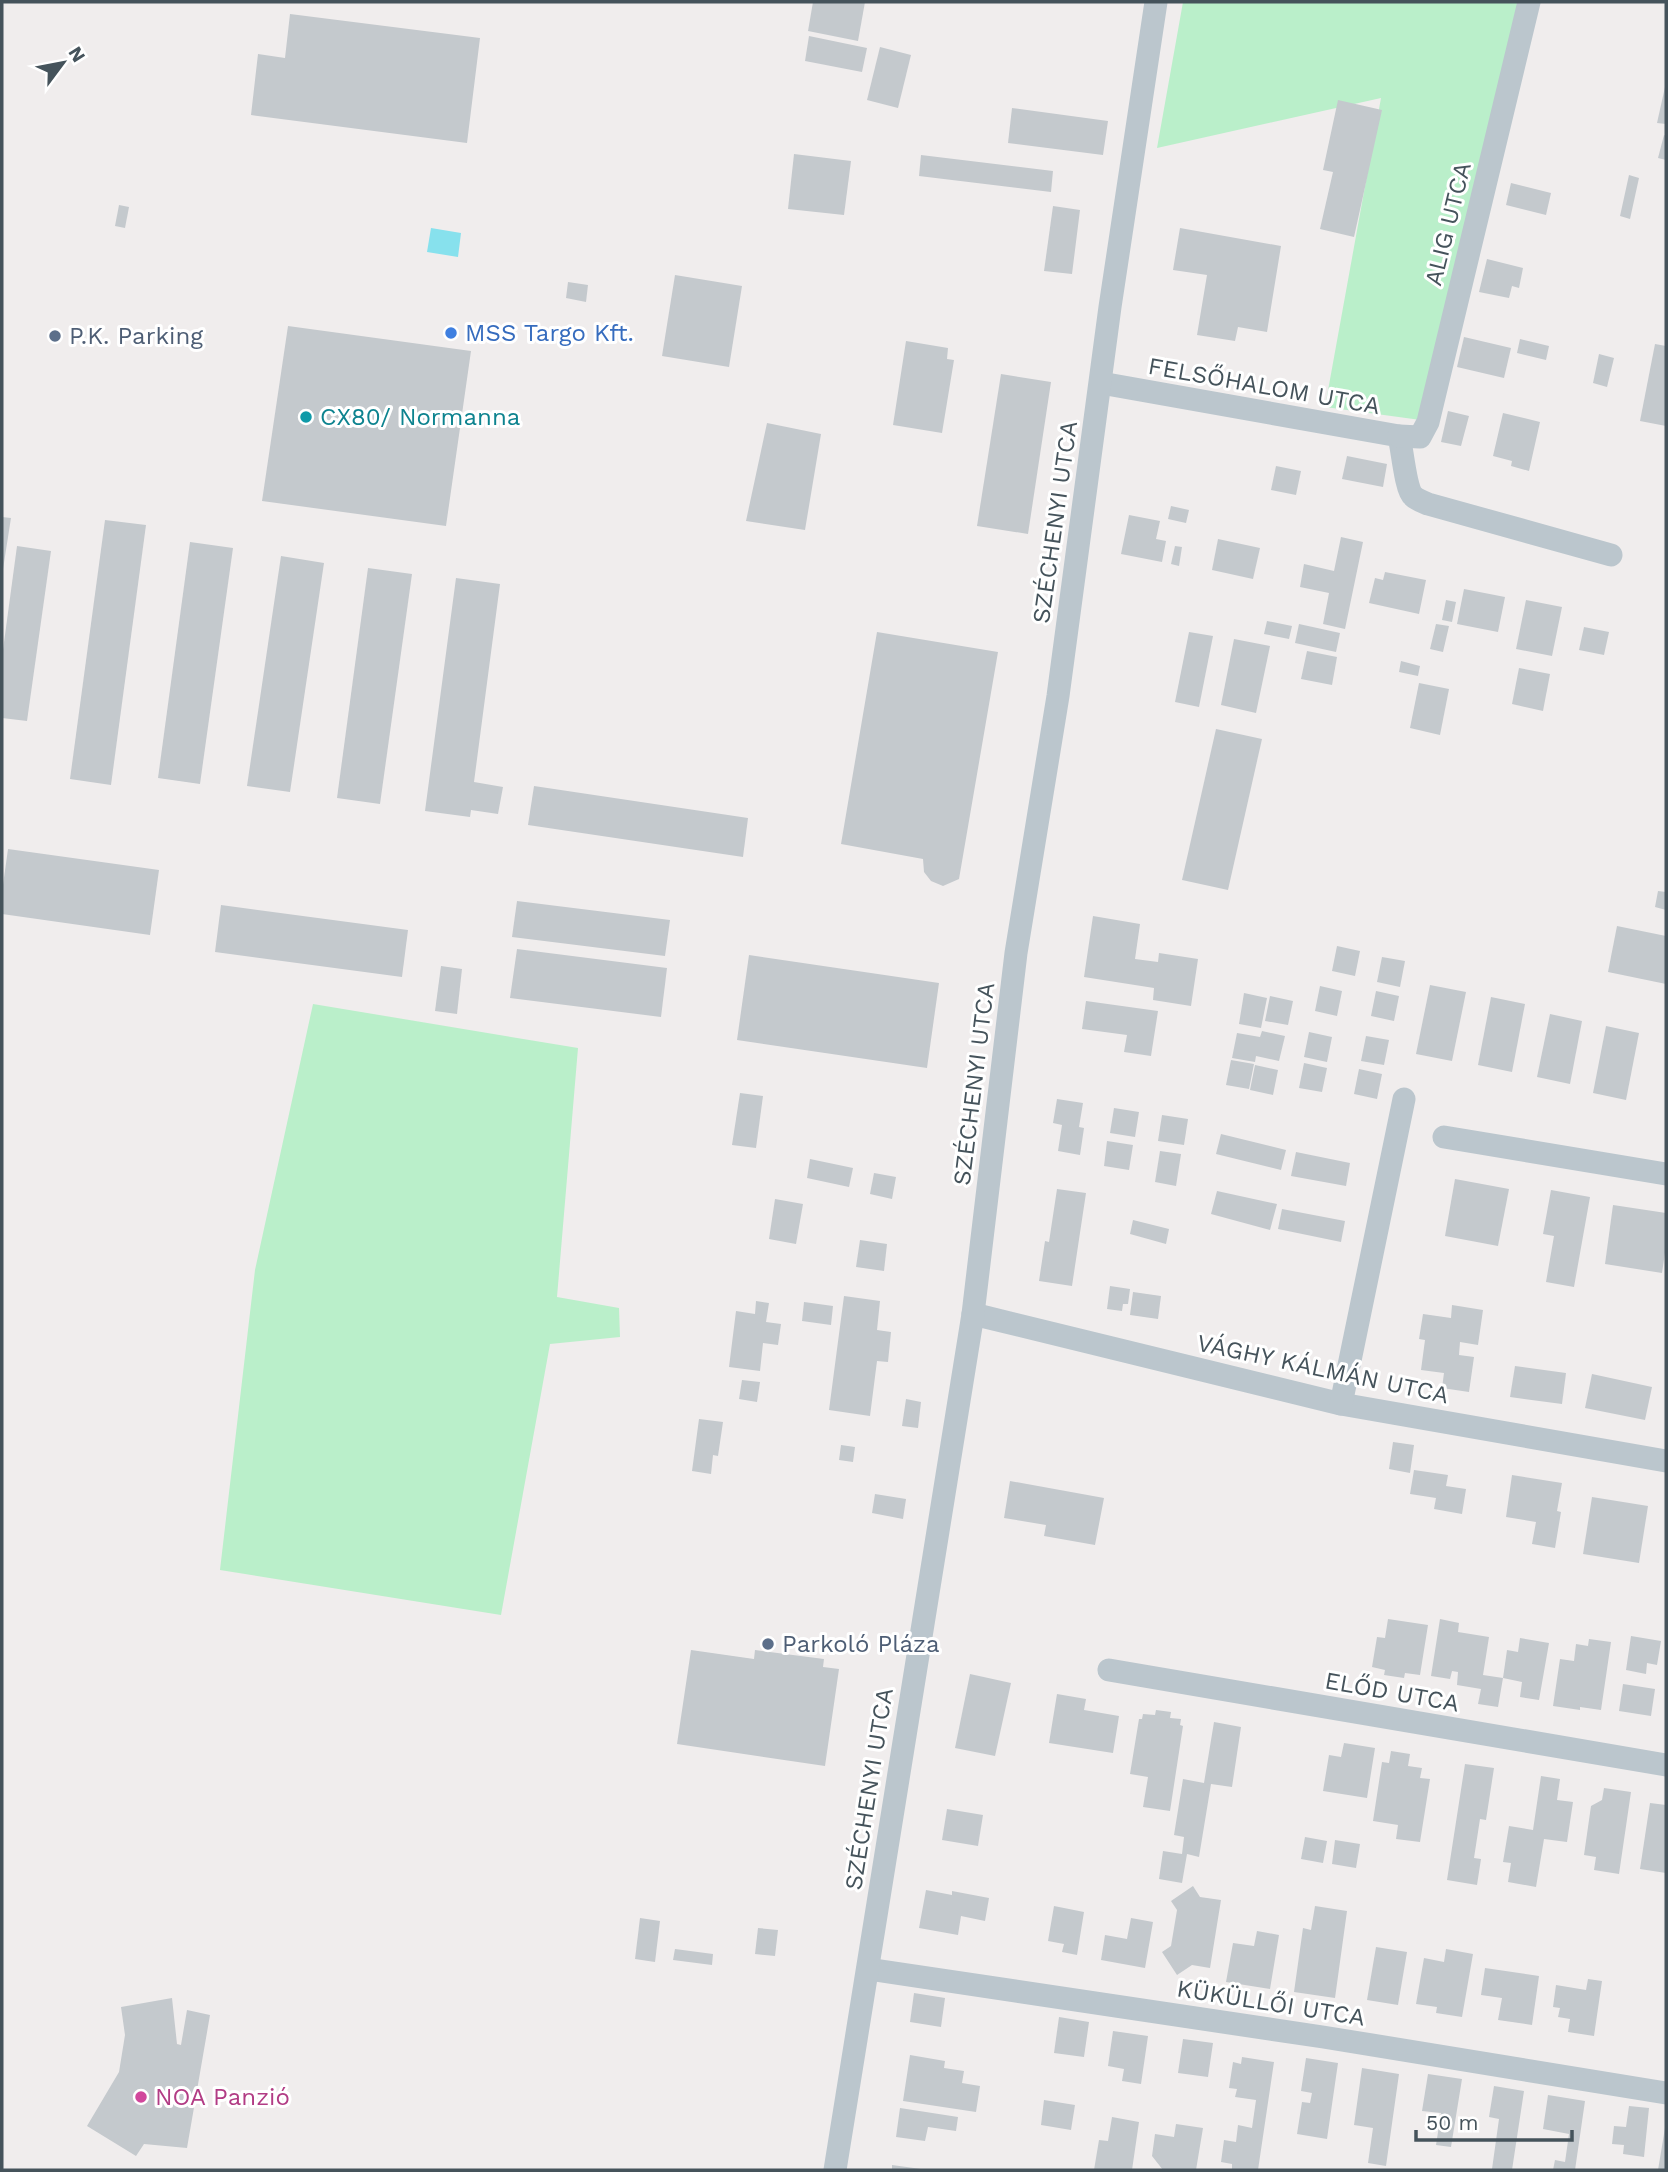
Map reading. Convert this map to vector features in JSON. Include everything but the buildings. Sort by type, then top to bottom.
[{"type":"street","name":"SZÉCHENYI UTCA","points":[[835,2170],[918,1640],[973,1314],[1016,953],[1058,696],[1156,2]]},
{"type":"street","name":"ALIG UTCA","points":[[1399,436],[1420,437],[1428,422],[1529,2]]},
{"type":"street","name":"FELSŐHALOM UTCA","points":[[1101,383],[1399,436],[1406,469],[1406,485],[1411,496],[1428,505],[1611,555]]},
{"type":"street","points":[[1341,1404],[1405,1099]]},
{"type":"street","points":[[1444,1137],[1666,1174]]},
{"type":"street","name":"VÁGHY KÁLMÁN UTCA","points":[[973,1314],[1341,1404],[1666,1461]]},
{"type":"street","name":"ELŐD UTCA","points":[[1109,1670],[1666,1765]]},
{"type":"street","name":"KÜKÜLLŐI UTCA","points":[[868,1969],[1323,2037],[1666,2093]]},
{"type":"green space","points":[[1183,2],[1528,2],[1428,421],[1325,407],[1381,98],[1157,148]]},
{"type":"green space","points":[[313,1004],[578,1048],[557,1297],[619,1308],[620,1337],[550,1344],[501,1615],[220,1570],[255,1270]]},
{"type":"water","points":[[431,228],[461,233],[458,257],[427,252]]},
{"type":"place","name":"MSS Targo Kft.","points":[[451,333]]},
{"type":"place","name":"P.K. Parking","points":[[55,336]]},
{"type":"place","name":"CX80/ Normanna","points":[[306,417]]},
{"type":"place","name":"Parkoló Pláza","points":[[768,1644]]},
{"type":"place","name":"NOA Panzió","points":[[141,2097]]}]
